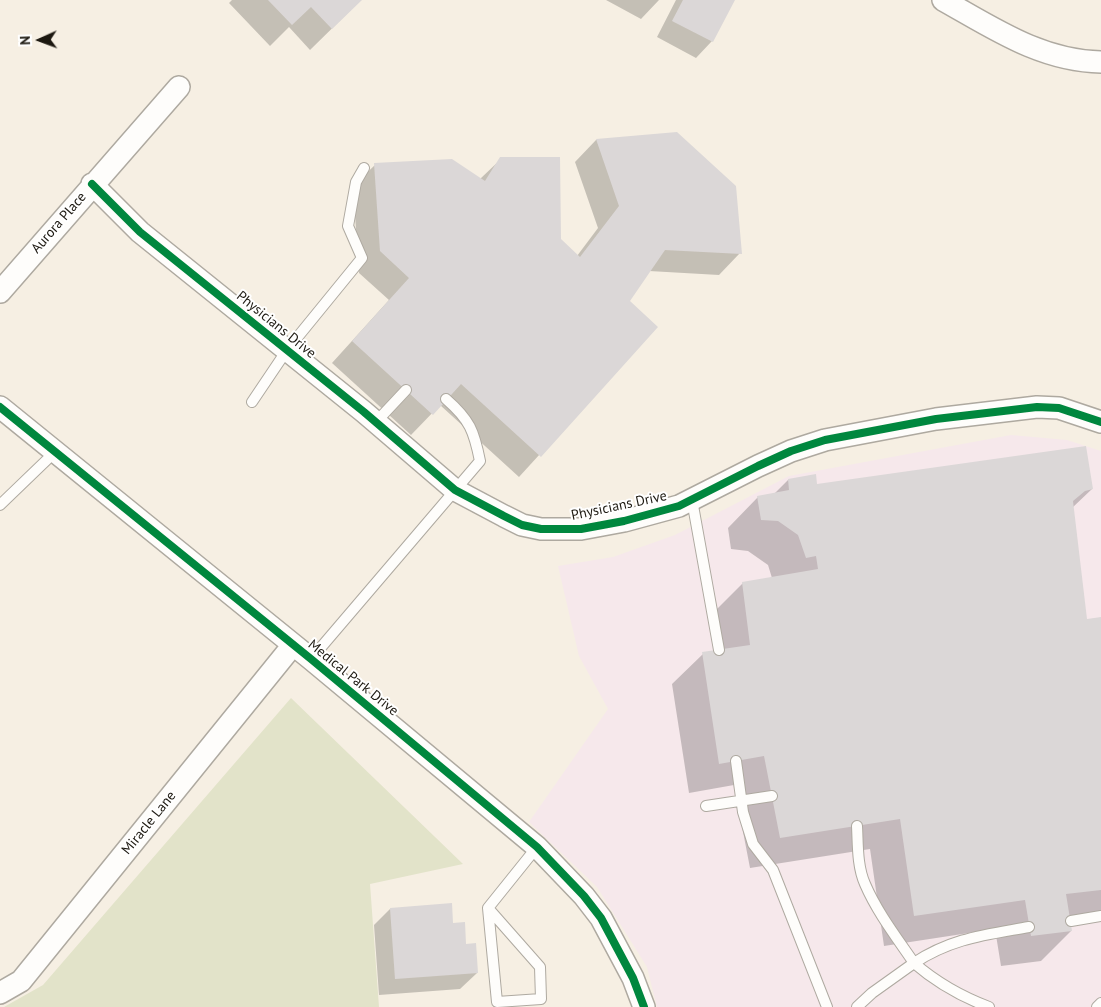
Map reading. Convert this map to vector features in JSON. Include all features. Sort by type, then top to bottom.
[{"type":"street","points":[[943,0],[1039,52],[1060,58],[1101,62]]},
{"type":"street","name":"Aurora Place","points":[[0,292],[92,184],[179,87]]},
{"type":"street","name":"Physicians Drive","points":[[92,184],[140,232],[376,422],[455,490],[522,525],[561,530],[624,521],[679,506],[791,451],[825,440],[870,430],[1038,407],[1066,410],[1101,422]]},
{"type":"street","name":"Medical Park Drive","points":[[0,407],[293,646],[311,658],[537,847],[584,896],[601,918],[630,970],[644,1007]]},
{"type":"street","name":"Miracle Lane","points":[[0,993],[21,981],[293,646]]},
{"type":"lane","points":[[252,402],[287,350],[362,258],[348,226],[356,182],[364,168]]},
{"type":"lane","points":[[376,422],[406,390]]},
{"type":"lane","points":[[311,658],[480,461],[474,430],[457,409],[446,400]]},
{"type":"lane","points":[[0,506],[55,452]]},
{"type":"lane","points":[[692,500],[719,650]]},
{"type":"lane","points":[[736,761],[743,812],[753,844],[773,870],[826,1007]]},
{"type":"lane","points":[[706,806],[772,796]]},
{"type":"lane","points":[[857,826],[864,882],[883,917],[914,963],[950,991],[989,1007]]},
{"type":"lane","points":[[488,908],[540,967],[542,999],[497,1002],[488,908],[537,847]]},
{"type":"lane","points":[[1071,921],[1101,916]]},
{"type":"lane","points":[[857,1007],[872,993],[932,951],[958,940],[1029,927]]},
{"type":"lane","points":[[1097,1007],[1101,1003]]},
{"type":"shaded area","points":[[1011,435],[1067,440],[1101,451],[1101,1007],[657,1007],[647,967],[597,887],[529,822],[608,709],[579,656],[558,566],[613,557],[675,535],[789,476]]},
{"type":"green space","points":[[291,698],[463,864],[370,884],[379,1007],[4,1007],[43,985]]},
{"type":"building","points":[[268,0],[362,0],[332,29],[311,7],[292,25]]},
{"type":"building","points":[[683,0],[735,0],[713,42],[672,21]]},
{"type":"building","points":[[677,132],[736,186],[742,254],[665,250],[630,301],[658,327],[541,457],[461,384],[433,415],[352,341],[409,278],[380,251],[374,163],[452,159],[485,181],[500,157],[560,157],[561,239],[580,257],[619,206],[596,139]]},
{"type":"building","points":[[1086,446],[1093,489],[1085,491],[1073,501],[1087,619],[1101,617],[1101,890],[1066,894],[1072,931],[1031,936],[1025,900],[914,916],[900,819],[780,838],[764,756],[719,764],[702,652],[750,645],[742,582],[818,569],[816,556],[806,558],[798,535],[778,521],[761,520],[757,496],[789,490],[788,479],[816,474],[817,484]]},
{"type":"building","points":[[452,903],[453,923],[465,922],[466,944],[476,943],[478,973],[395,979],[390,908]]},
{"type":"cycle path","points":[[92,184],[140,232],[364,412],[455,490],[522,525],[541,529],[581,529],[624,521],[679,506],[791,451],[825,440],[936,419],[1037,407],[1059,408],[1101,422]]},
{"type":"cycle path","points":[[0,407],[311,659],[537,847],[584,896],[601,918],[633,978],[644,1007]]}]
